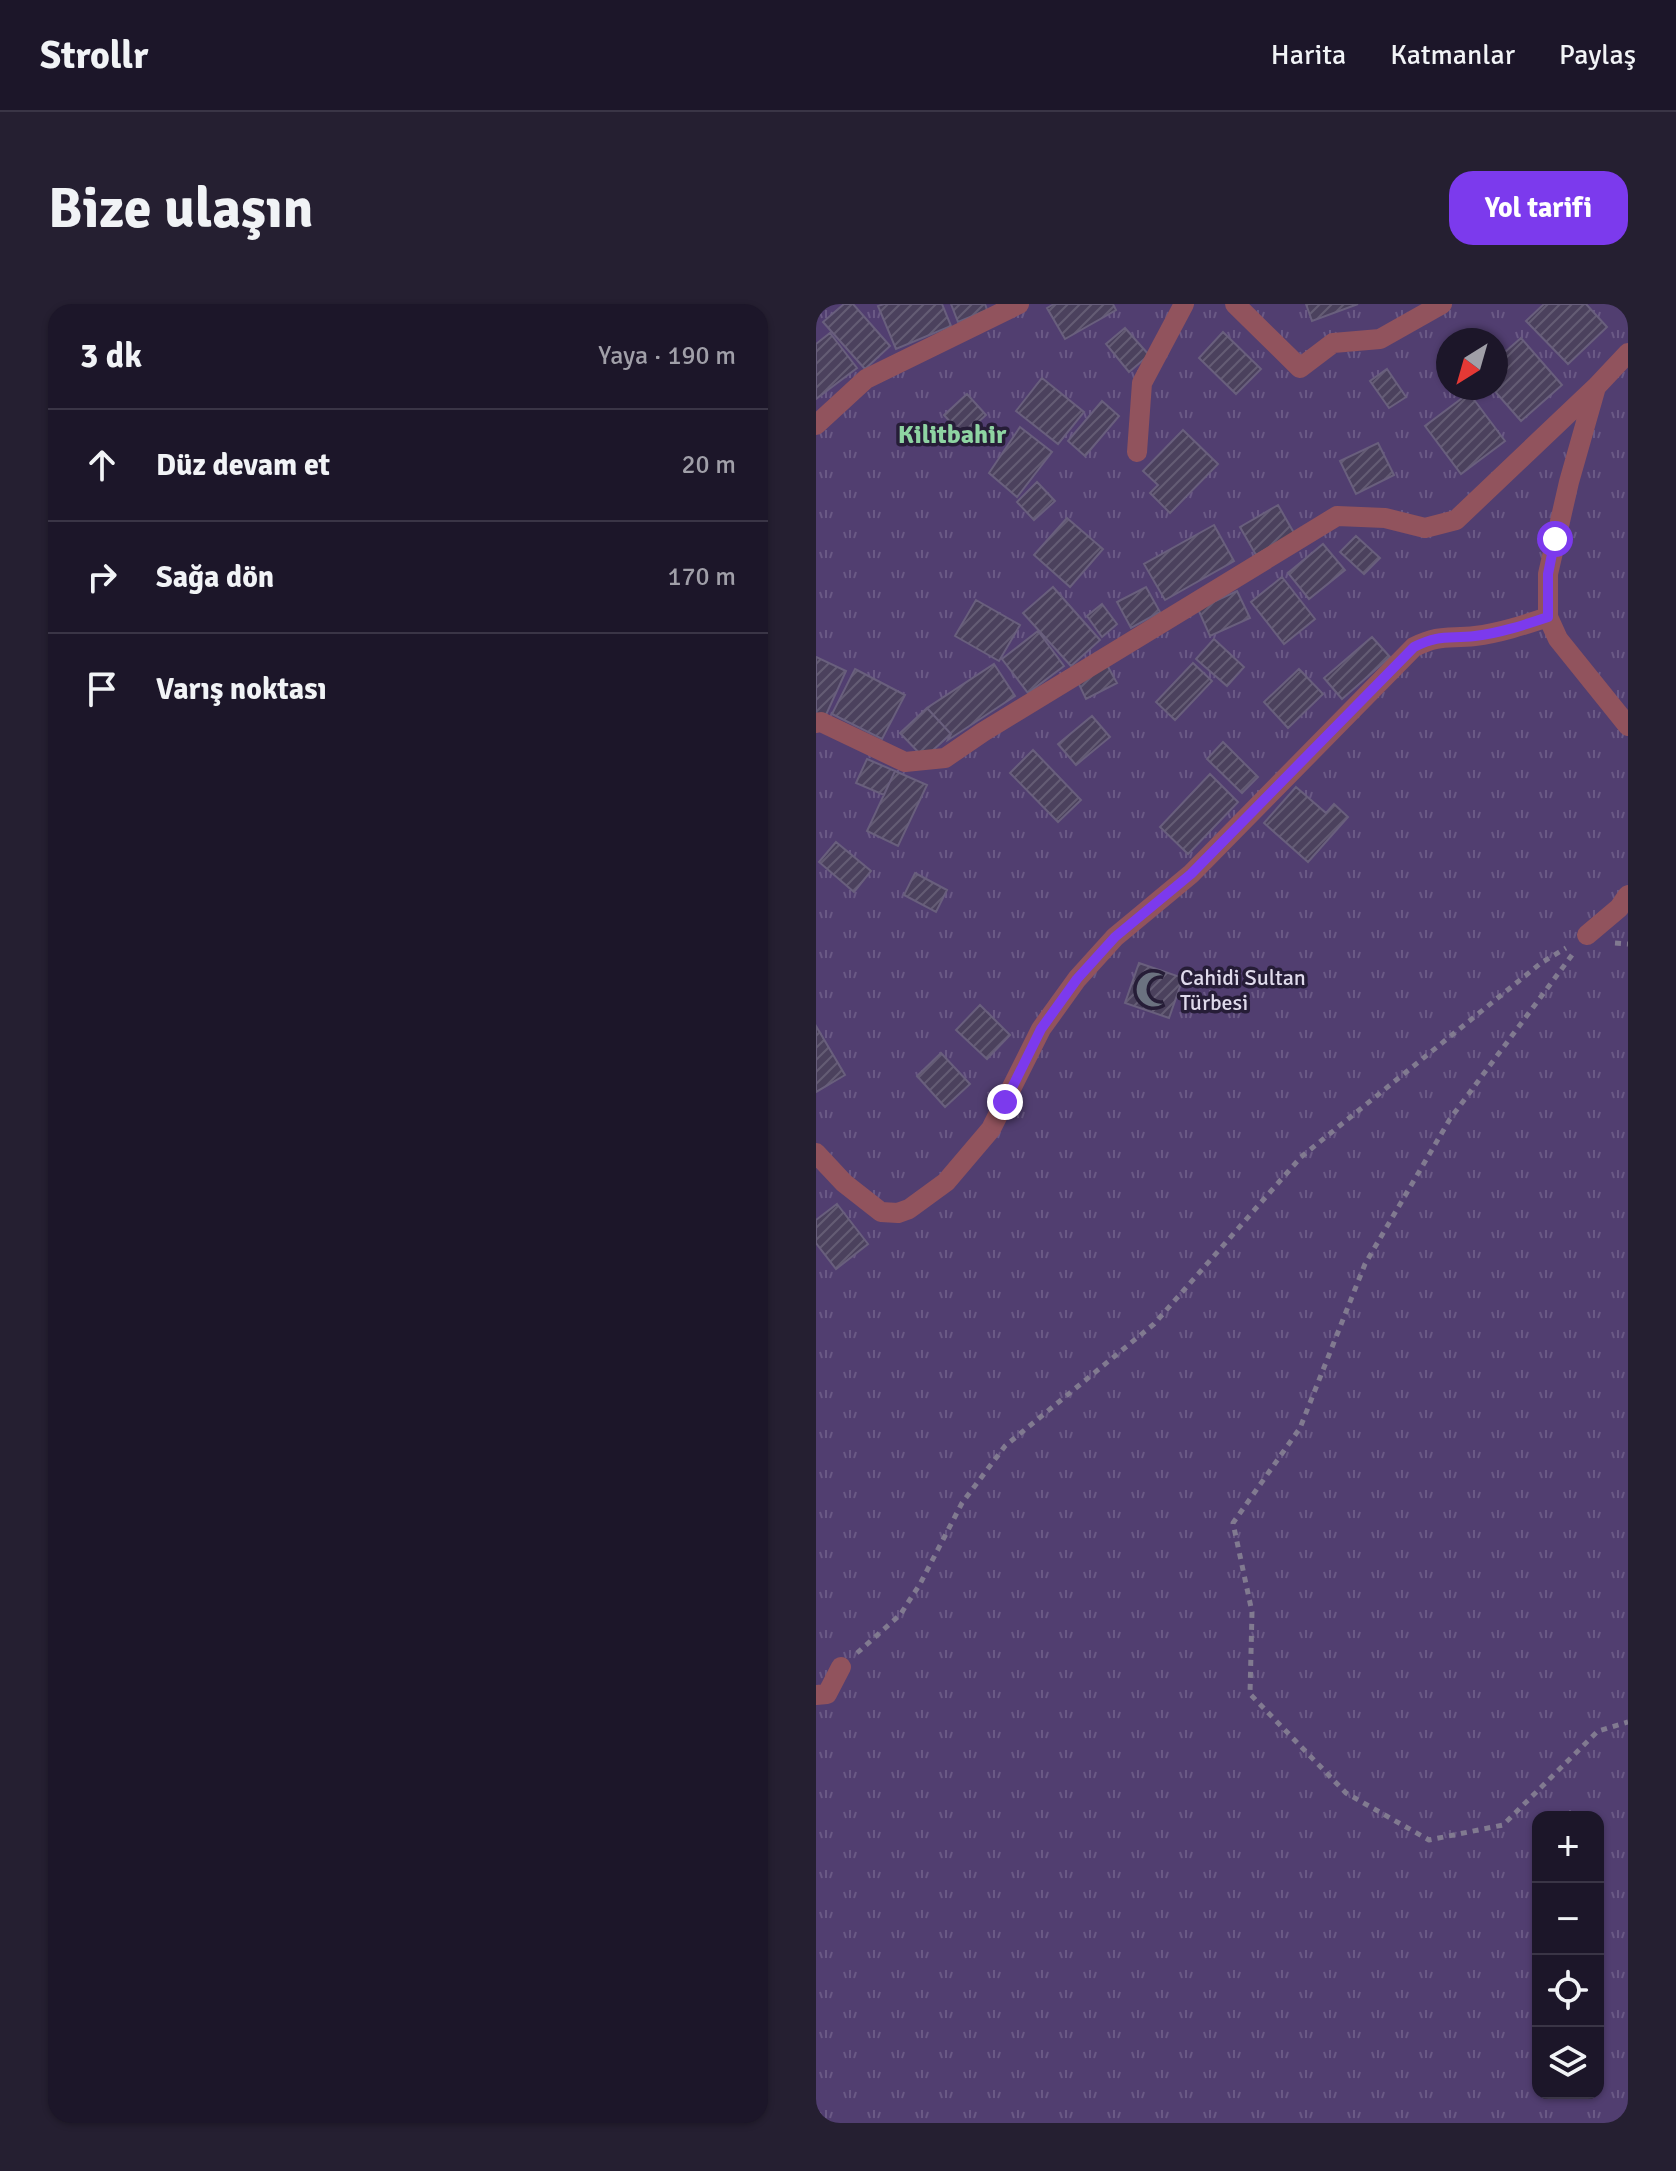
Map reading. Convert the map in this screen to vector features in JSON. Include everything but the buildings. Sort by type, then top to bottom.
[{"type":"street","points":[[816,425],[866,379],[1019,304]]},
{"type":"street","points":[[1137,452],[1142,383],[1184,304]]},
{"type":"street","points":[[1235,304],[1300,368],[1333,343],[1380,339],[1442,304]]},
{"type":"street","points":[[816,723],[821,722],[905,762],[945,758],[1337,516],[1385,518],[1425,528],[1456,520],[1628,353]]},
{"type":"street","points":[[1596,387],[1550,562],[1548,617],[1558,639],[1628,726]]},
{"type":"street","points":[[816,1153],[844,1183],[881,1212],[898,1213],[923,1200],[954,1173],[991,1129],[1041,1029],[1086,968],[1115,937],[1191,874],[1414,647],[1431,638],[1496,632],[1548,617]]},
{"type":"street","points":[[1587,935],[1619,908],[1628,895]]},
{"type":"street","points":[[816,1695],[827,1694],[841,1667]]},
{"type":"path","points":[[841,1667],[900,1615],[920,1584],[962,1503],[1005,1446],[1154,1324],[1301,1157],[1541,963],[1587,935]]},
{"type":"path","points":[[1587,935],[1450,1119],[1365,1264],[1300,1428],[1233,1523],[1252,1612],[1250,1694],[1346,1793],[1429,1840],[1503,1825],[1598,1731],[1628,1722]]},
{"type":"green space","points":[[816,304],[1628,304],[1628,2123],[816,2123]]},
{"type":"place","name":"Cahidi Sultan Türbesi","points":[[1154,990]]},
{"type":"district","name":"Kilitbahir","points":[[952,435]]},
{"type":"route","points":[[1005,1102],[1041,1029],[1077,979],[1115,937],[1191,874],[1414,647],[1431,638],[1507,630],[1548,617],[1548,574],[1555,539]]}]
